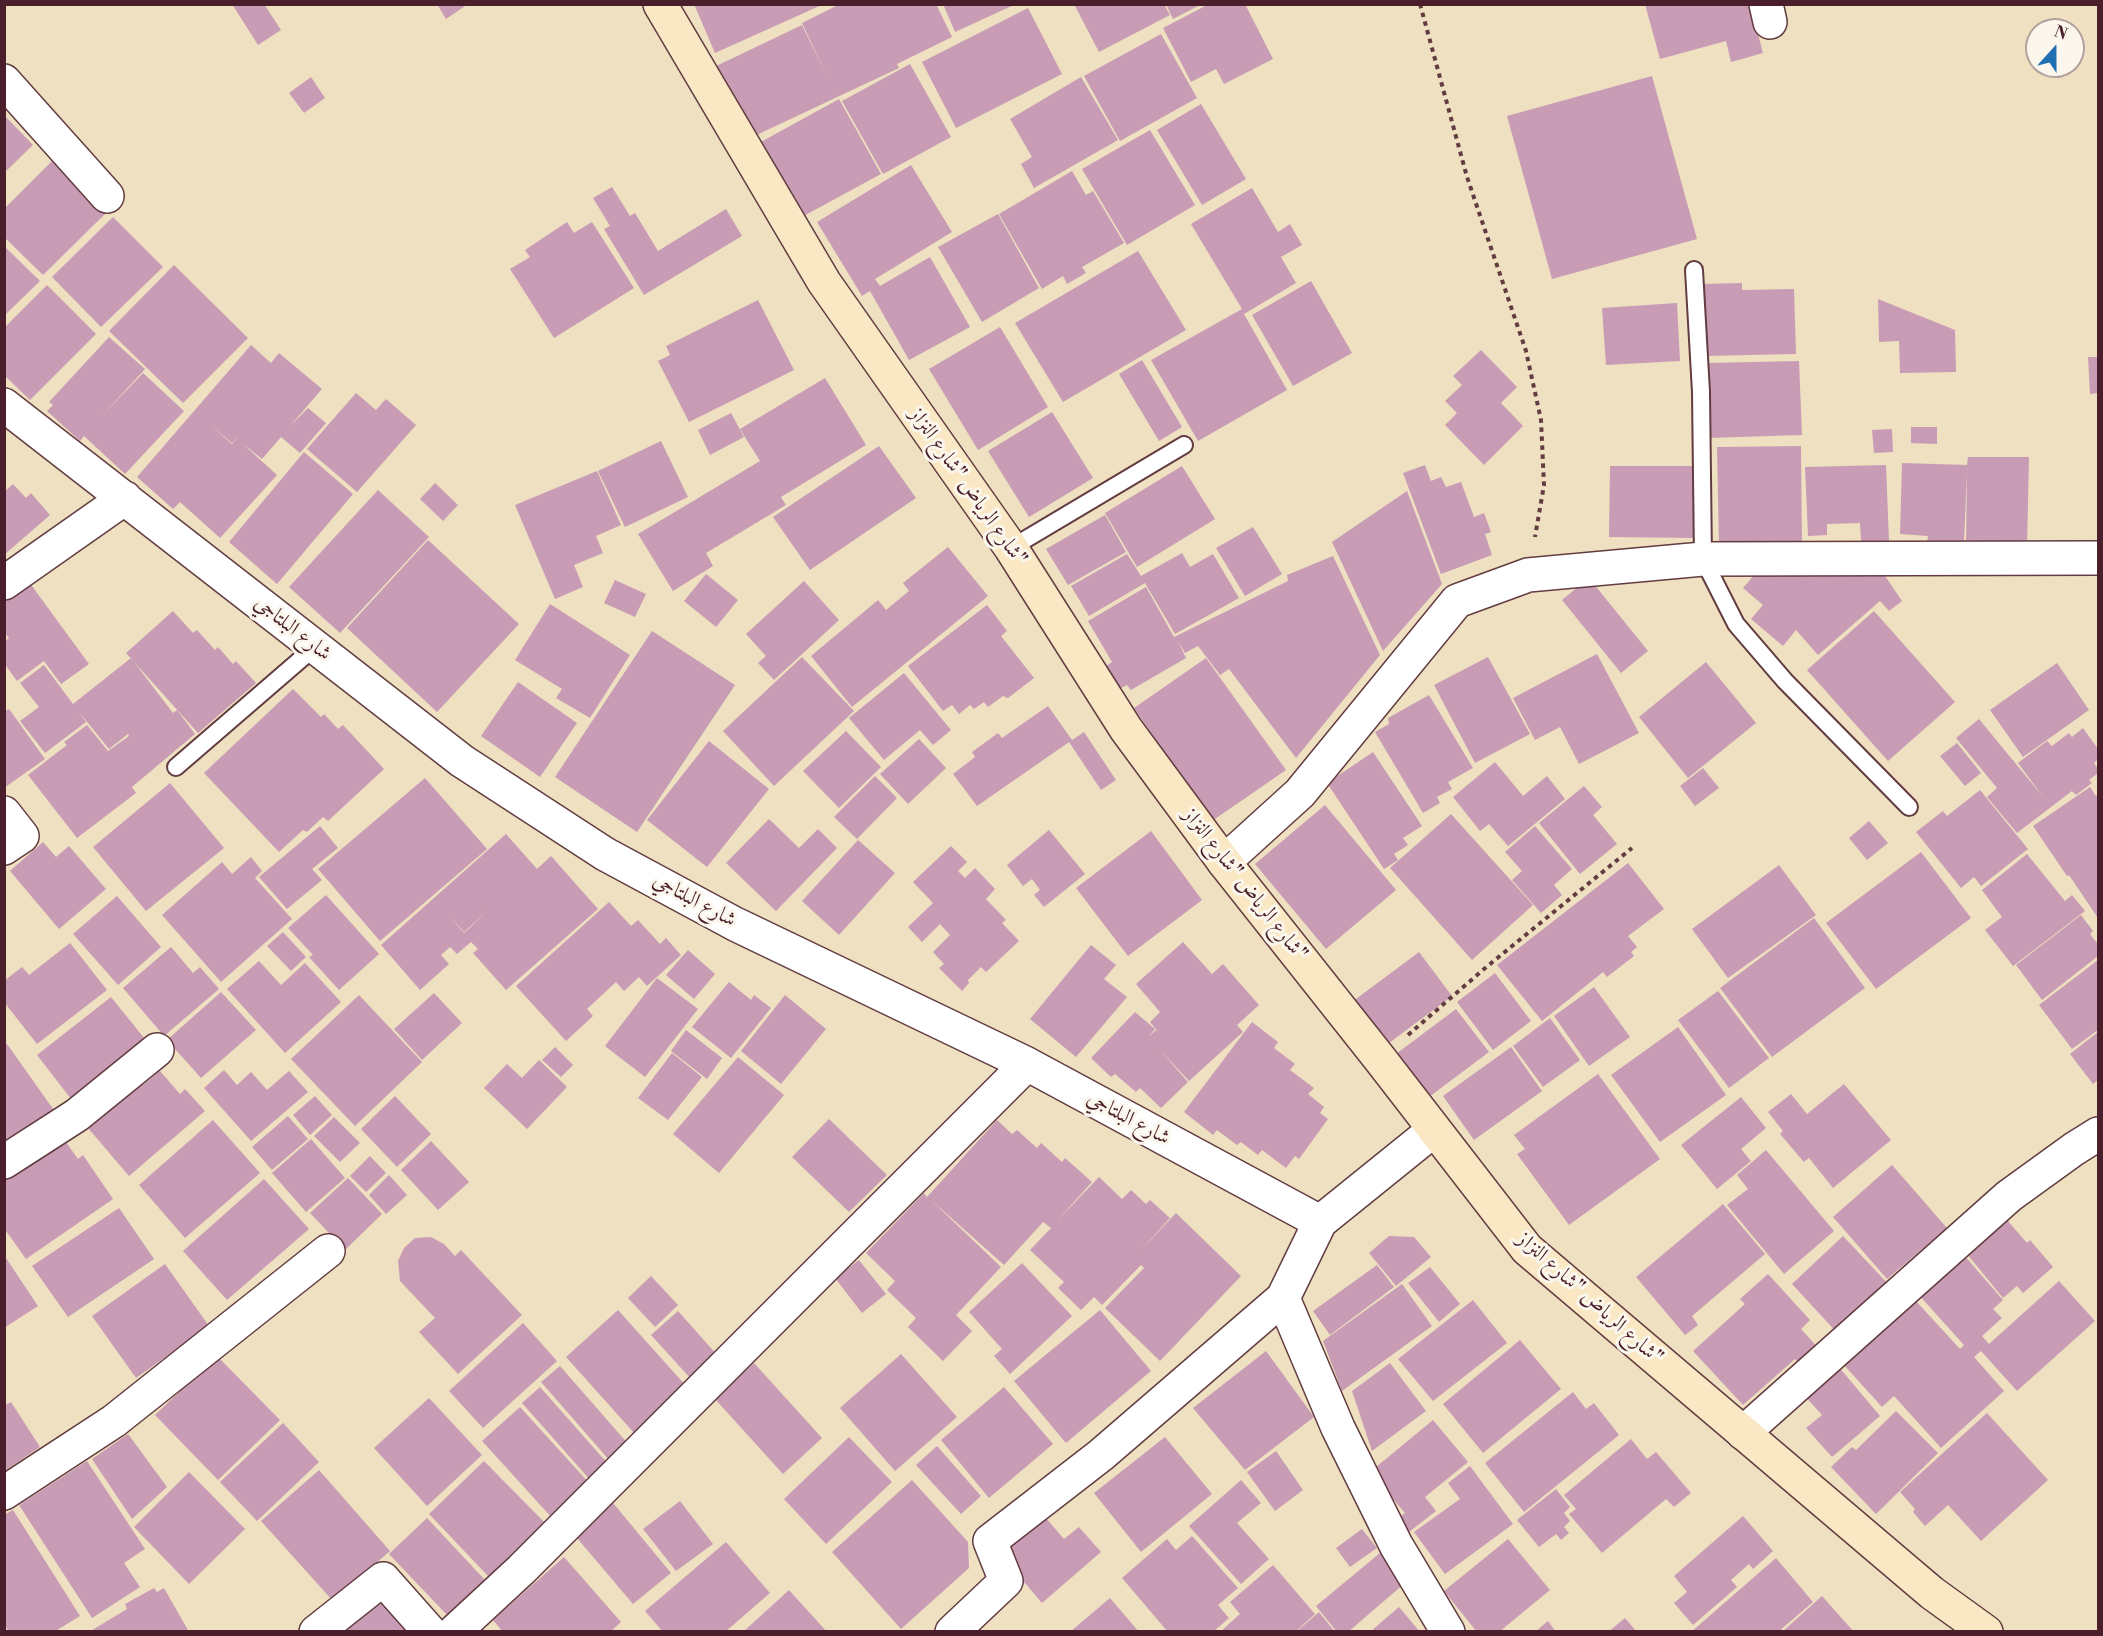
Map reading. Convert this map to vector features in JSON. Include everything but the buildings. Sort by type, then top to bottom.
[{"type":"street","name":"شارع الرياض \"شارع النزاز\"","points":[[660,4],[824,282],[1011,548],[1126,729],[1224,862],[1527,1249],[1932,1593],[1986,1632]]},
{"type":"street","points":[[4,81],[106,196]]},
{"type":"street","name":"شارع البلتاجي","points":[[4,405],[462,761],[605,854],[735,924],[1027,1064],[1320,1222]]},
{"type":"street","points":[[4,583],[125,498]]},
{"type":"street","points":[[1224,862],[1300,793],[1457,601],[1528,575],[1703,559],[2098,558]]},
{"type":"street","points":[[4,813],[22,836],[4,848]]},
{"type":"street","points":[[4,1162],[77,1115],[157,1050]]},
{"type":"street","points":[[454,1632],[521,1570],[1027,1064]]},
{"type":"street","points":[[952,1632],[1006,1581],[990,1540],[1101,1455],[1283,1298],[1320,1222],[1434,1130]]},
{"type":"street","points":[[1743,1433],[2009,1196],[2098,1134]]},
{"type":"street","points":[[4,1493],[114,1421],[328,1251]]},
{"type":"street","points":[[1283,1298],[1338,1428],[1396,1545],[1448,1632]]},
{"type":"street","points":[[316,1632],[383,1579],[430,1632]]},
{"type":"lane","points":[[1694,270],[1701,392],[1703,559],[1736,624],[1785,681],[1909,807]]},
{"type":"lane","points":[[1011,548],[1184,445]]},
{"type":"lane","points":[[176,767],[315,647]]},
{"type":"path","points":[[1420,4],[1467,177],[1526,351],[1541,420],[1544,485],[1528,575]]},
{"type":"path","points":[[1380,1059],[1484,969],[1632,848]]}]
